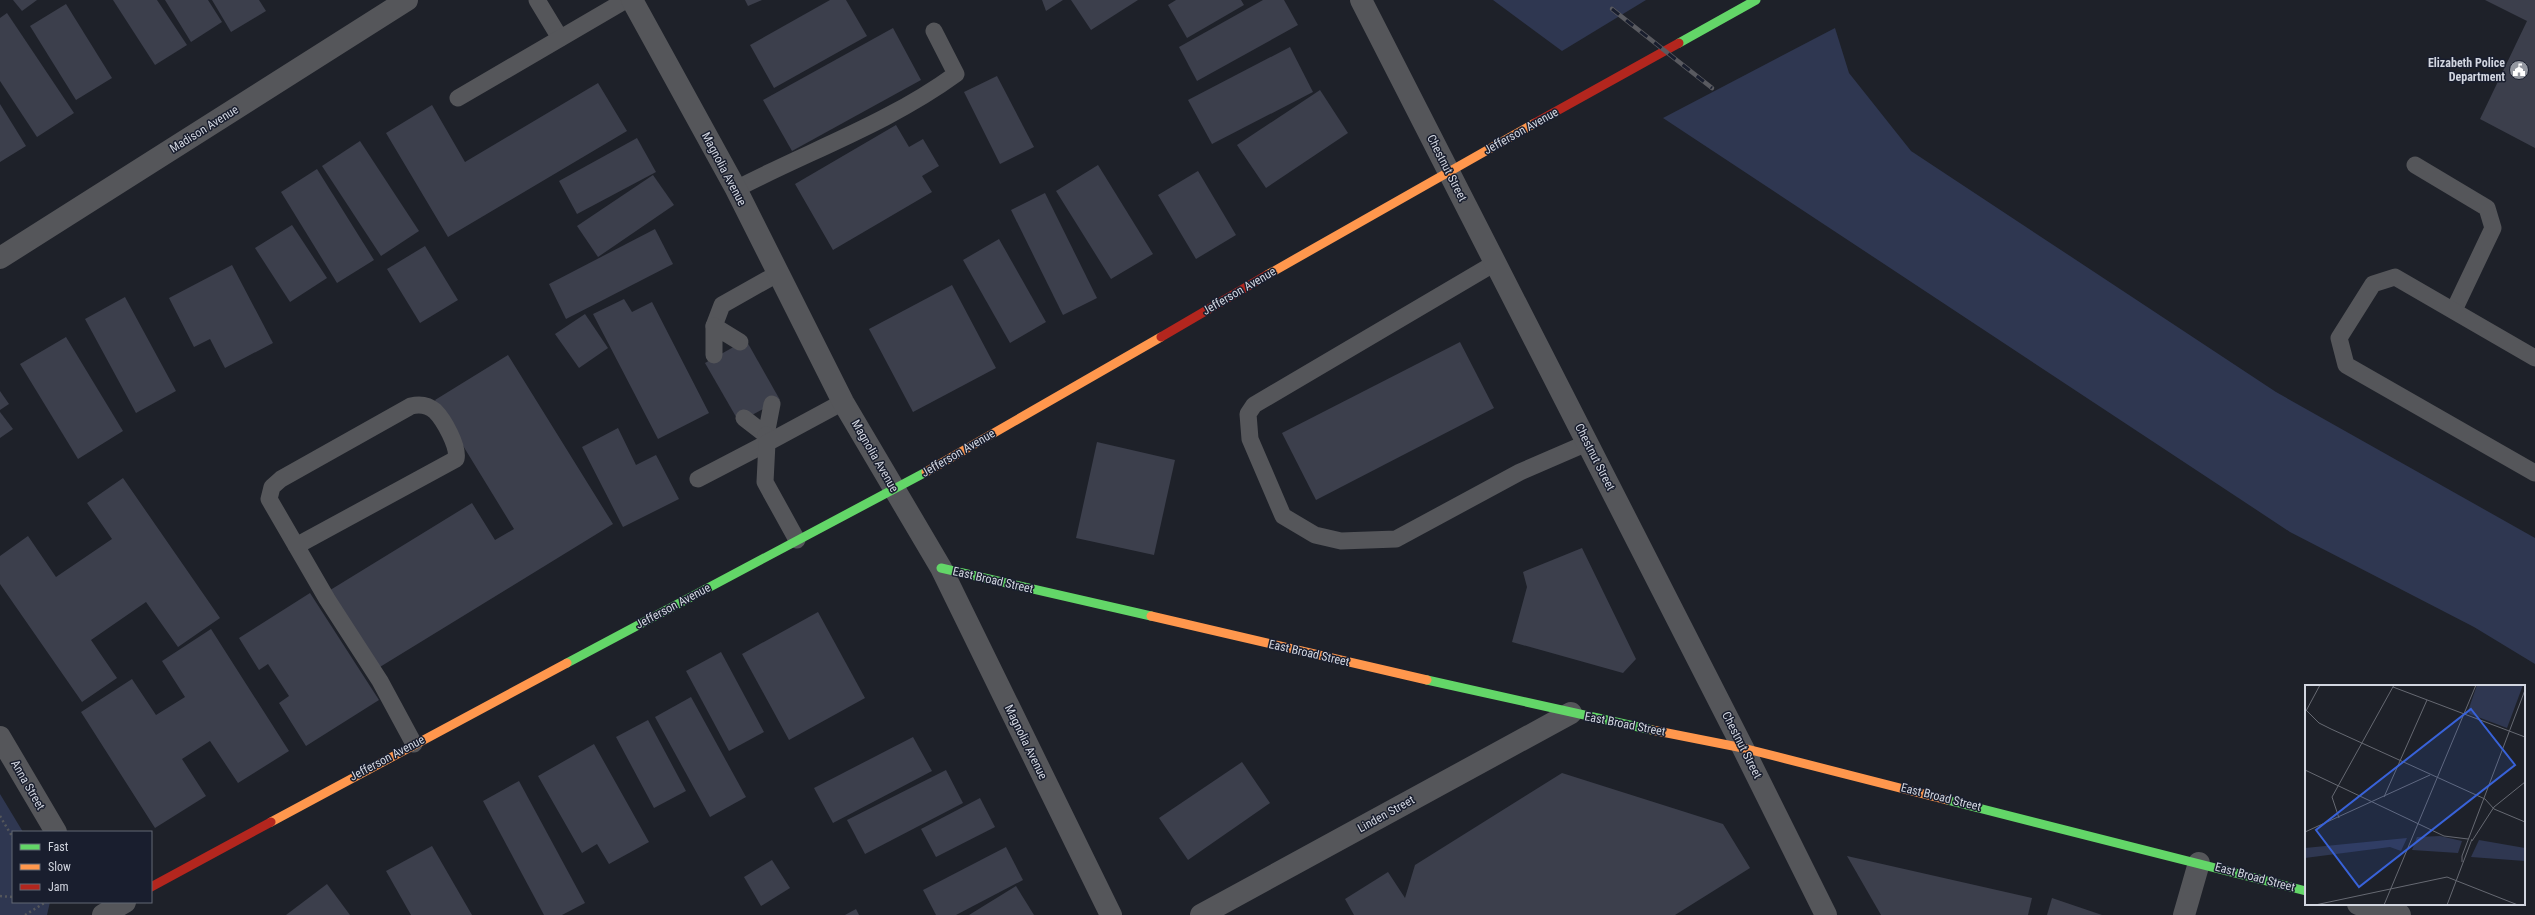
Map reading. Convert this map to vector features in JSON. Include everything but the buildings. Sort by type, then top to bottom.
[{"type":"street","name":"Madison Avenue","points":[[0,258],[407,0]]},
{"type":"street","name":"Magnolia Avenue","points":[[632,0],[736,189],[777,274],[843,402],[941,568],[1111,915]]},
{"type":"street","name":"Chestnut Street","points":[[1361,0],[1743,748],[1826,915]]},
{"type":"street","name":"Jefferson Avenue","points":[[152,886],[414,744],[894,490],[1449,171],[1756,0]]},
{"type":"street","name":"East Broad Street","points":[[941,568],[1571,713],[1743,748],[2305,891]]},
{"type":"street","name":"Linden Street","points":[[1201,915],[1571,713]]},
{"type":"street","name":"Anna Street","points":[[0,737],[55,831]]},
{"type":"street","points":[[2184,915],[2199,863]]},
{"type":"street","points":[[103,911],[123,903]]},
{"type":"street","points":[[2362,905],[2400,915]]},
{"type":"lane","points":[[537,0],[560,38]]},
{"type":"lane","points":[[458,98],[626,0]]},
{"type":"lane","points":[[736,189],[791,160],[896,112],[956,74],[934,31]]},
{"type":"lane","points":[[2415,165],[2487,208],[2493,228],[2454,310]]},
{"type":"lane","points":[[1495,264],[1254,405],[1248,414],[1250,439],[1282,516],[1315,535],[1342,541],[1396,539],[1520,472],[1587,443]]},
{"type":"lane","points":[[714,355],[714,326],[722,305],[777,274]]},
{"type":"lane","points":[[2535,358],[2395,277],[2372,284],[2339,338],[2346,365],[2535,473]]},
{"type":"lane","points":[[714,326],[740,342]]},
{"type":"lane","points":[[698,479],[766,439],[843,402]]},
{"type":"lane","points":[[296,546],[456,459],[456,446],[435,412],[419,404],[411,406],[281,479],[272,487],[269,499],[296,546],[327,599],[380,681],[414,744]]},
{"type":"lane","points":[[772,404],[766,439],[765,482],[797,540]]},
{"type":"lane","points":[[744,418],[766,439]]},
{"type":"path","points":[[0,816],[12,836]]},
{"type":"path","points":[[0,896],[12,897]]},
{"type":"path","points":[[25,915],[44,903]]},
{"type":"shaded area","points":[[1493,0],[1646,0],[1562,51]]},
{"type":"shaded area","points":[[1835,28],[1849,73],[1911,151],[2276,392],[2535,538],[2535,664],[2474,627],[2290,532],[1663,118]]},
{"type":"shaded area","points":[[0,794],[22,831],[12,831],[12,903],[50,903],[47,915],[0,915]]},
{"type":"railway","points":[[1612,9],[1712,88]]},
{"type":"traffic: fast","points":[[1679,43],[1756,0]]},
{"type":"traffic: fast","points":[[567,663],[926,472]]},
{"type":"traffic: fast","points":[[941,568],[1151,616]]},
{"type":"traffic: fast","points":[[1427,680],[1652,730]]},
{"type":"traffic: fast","points":[[1947,800],[2305,891]]},
{"type":"traffic: slow","points":[[1267,275],[1535,123]]},
{"type":"traffic: slow","points":[[926,472],[1161,337]]},
{"type":"traffic: slow","points":[[1151,616],[1427,680]]},
{"type":"traffic: slow","points":[[271,822],[567,663]]},
{"type":"traffic: slow","points":[[1652,730],[1743,748],[1947,800]]},
{"type":"traffic: jam","points":[[1535,123],[1679,43]]},
{"type":"traffic: jam","points":[[1161,337],[1267,275]]},
{"type":"traffic: jam","points":[[152,886],[271,822]]},
{"type":"place","name":"Elizabeth Police Department","points":[[2519,70]]}]
